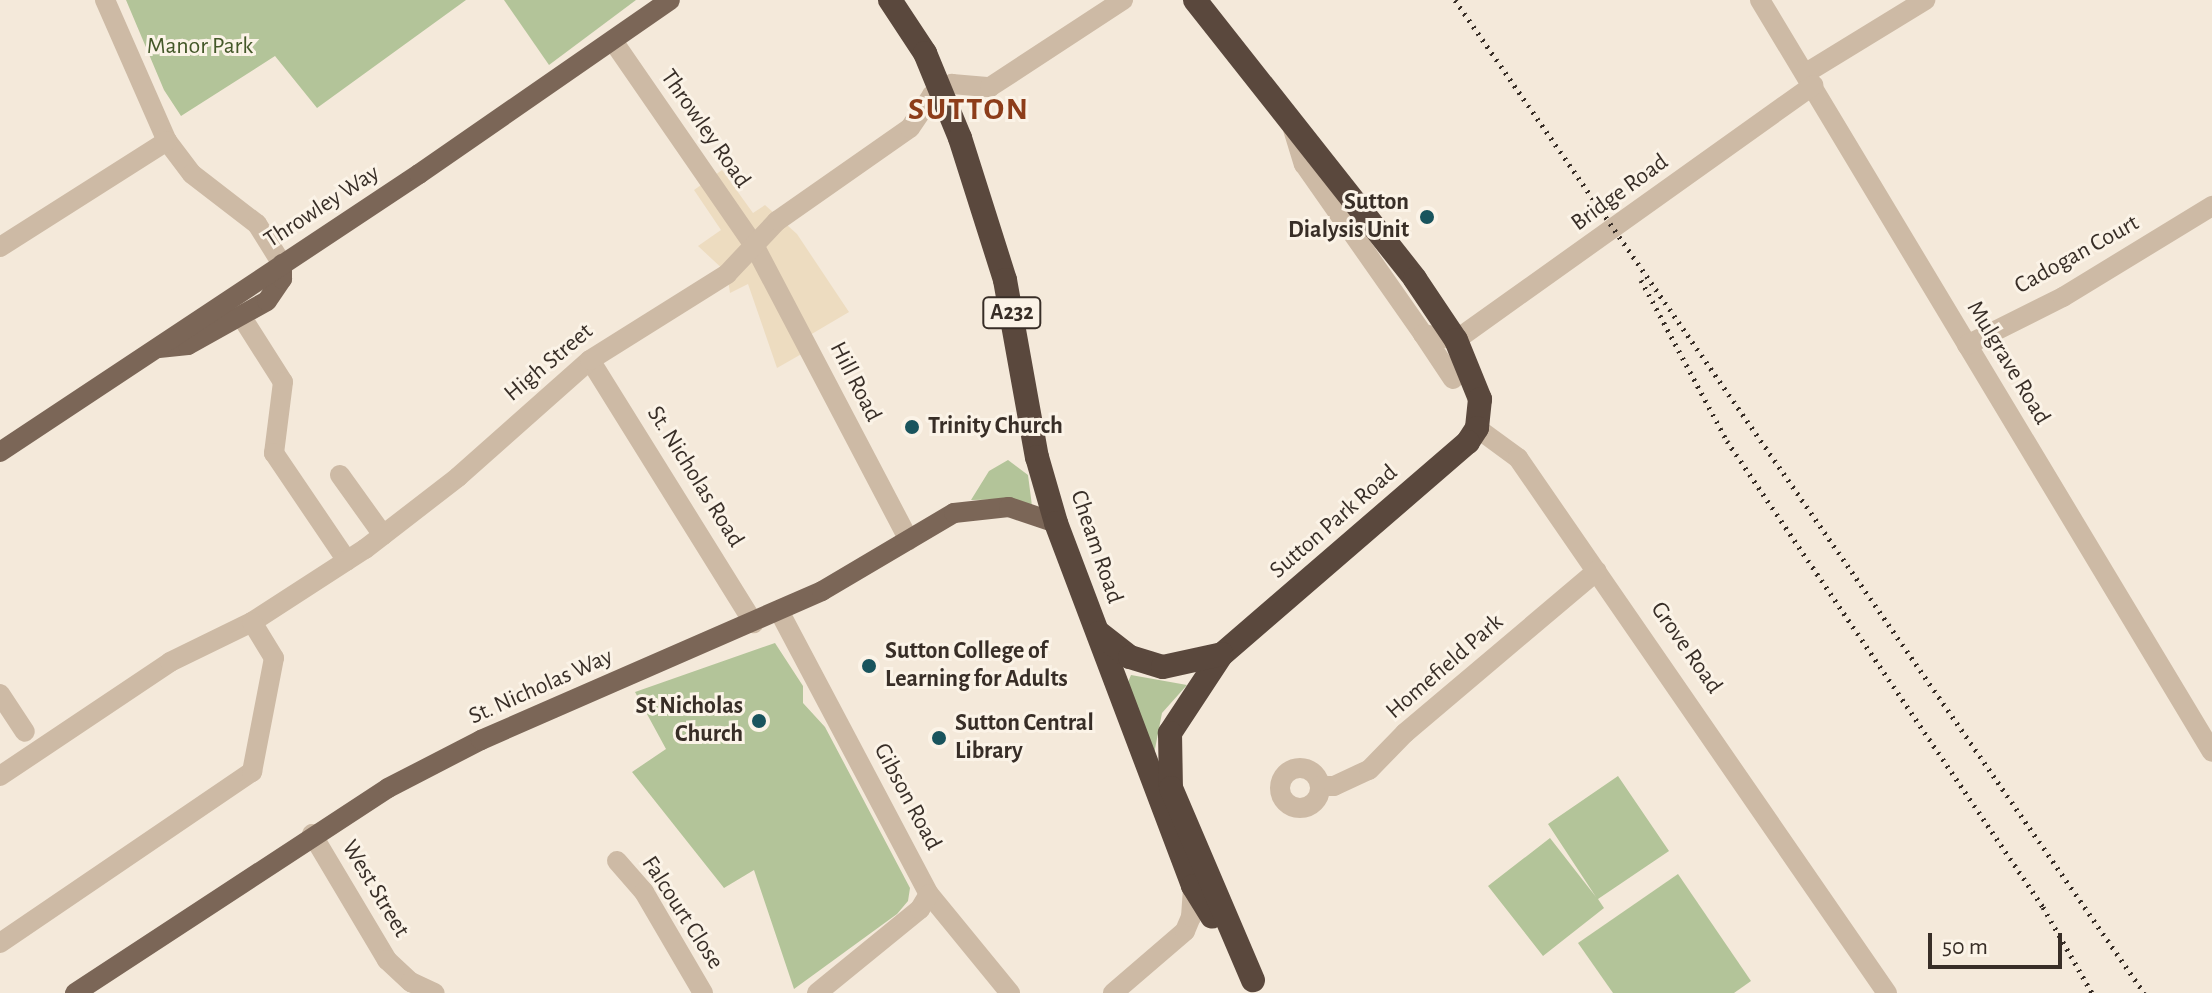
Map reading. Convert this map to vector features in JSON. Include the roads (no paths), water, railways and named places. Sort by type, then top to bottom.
[{"type":"highway","name":"A232","points":[[890,0],[946,98]]},
{"type":"highway","points":[[1200,2],[1367,215],[1456,340],[1480,399],[1477,428]]},
{"type":"highway","name":"Cheam Road","points":[[946,98],[1005,280],[1037,457],[1056,523],[1193,886],[1256,987]]},
{"type":"highway","name":"Sutton Park Road","points":[[1168,771],[1170,733],[1222,654],[1453,457],[1477,428]]},
{"type":"highway","name":"Sutton Park Road","points":[[1094,628],[1123,653],[1163,667],[1222,654]]},
{"type":"highway","name":"Cheam Road","points":[[1168,771],[1181,816],[1256,987]]},
{"type":"main road","name":"Throwley Way","points":[[0,452],[670,0]]},
{"type":"main road","points":[[155,348],[188,345],[241,316],[275,293],[282,264]]},
{"type":"main road","name":"St. Nicholas Way","points":[[75,993],[312,834],[481,740],[754,623],[975,507],[1009,507],[1056,523]]},
{"type":"street","points":[[105,0],[167,141],[192,174],[257,224],[282,264]]},
{"type":"street","points":[[946,98],[967,84],[990,87],[1123,0]]},
{"type":"street","name":"Mulgrave Road","points":[[1760,0],[2212,752]]},
{"type":"street","name":"Bridge Road","points":[[1456,340],[1646,208],[1809,79],[1925,0]]},
{"type":"street","name":"Throwley Road","points":[[613,41],[755,247]]},
{"type":"street","name":"High Street","points":[[0,776],[170,662],[252,622],[347,561],[458,477],[590,360],[635,327],[706,288],[755,247],[777,221],[910,128],[927,100],[946,98]]},
{"type":"street","points":[[1287,112],[1304,164],[1453,379]]},
{"type":"street","points":[[0,247],[167,141]]},
{"type":"street","name":"Cadogan Court","points":[[1967,345],[2063,297],[2212,206]]},
{"type":"street","points":[[1340,216],[1367,215]]},
{"type":"street","name":"Hill Road","points":[[755,247],[909,540]]},
{"type":"street","points":[[241,316],[283,382],[274,453],[347,561]]},
{"type":"street","points":[[1423,334],[1456,340]]},
{"type":"street","name":"St. Nicholas Road","points":[[590,360],[754,623]]},
{"type":"street","name":"Grove Road","points":[[1477,428],[1518,458],[1887,993]]},
{"type":"street","points":[[340,475],[383,535]]},
{"type":"street","name":"Homefield Park","points":[[1320,786],[1334,786],[1369,770],[1405,733],[1597,571]]},
{"type":"street","name":"Gibson Road","points":[[779,611],[929,894],[1010,993]]},
{"type":"street","points":[[0,943],[252,772],[274,658],[252,622]]},
{"type":"street","points":[[0,694],[25,732]]},
{"type":"street","name":"West Street","points":[[312,834],[387,960],[411,982],[435,993]]},
{"type":"street","name":"Falcourt Close","points":[[617,861],[644,892],[703,993]]},
{"type":"street","points":[[1113,993],[1185,931],[1191,917],[1193,886]]},
{"type":"street","points":[[822,989],[920,909],[929,894]]},
{"type":"railway","points":[[1455,0],[2144,993]]},
{"type":"railway","points":[[1641,280],[1727,441],[2043,907],[2092,993]]},
{"type":"place","name":"Sutton Dialysis Unit","points":[[1427,217]]},
{"type":"place","name":"Trinity Church","points":[[912,427]]},
{"type":"place","name":"Sutton College of Learning for Adults","points":[[869,666]]},
{"type":"place","name":"St Nicholas Church","points":[[759,721]]},
{"type":"place","name":"Sutton Central Library","points":[[939,738]]},
{"type":"district","name":"SUTTON","points":[[969,109]]},
{"type":"park label","name":"Manor Park","points":[[200,47]]}]
